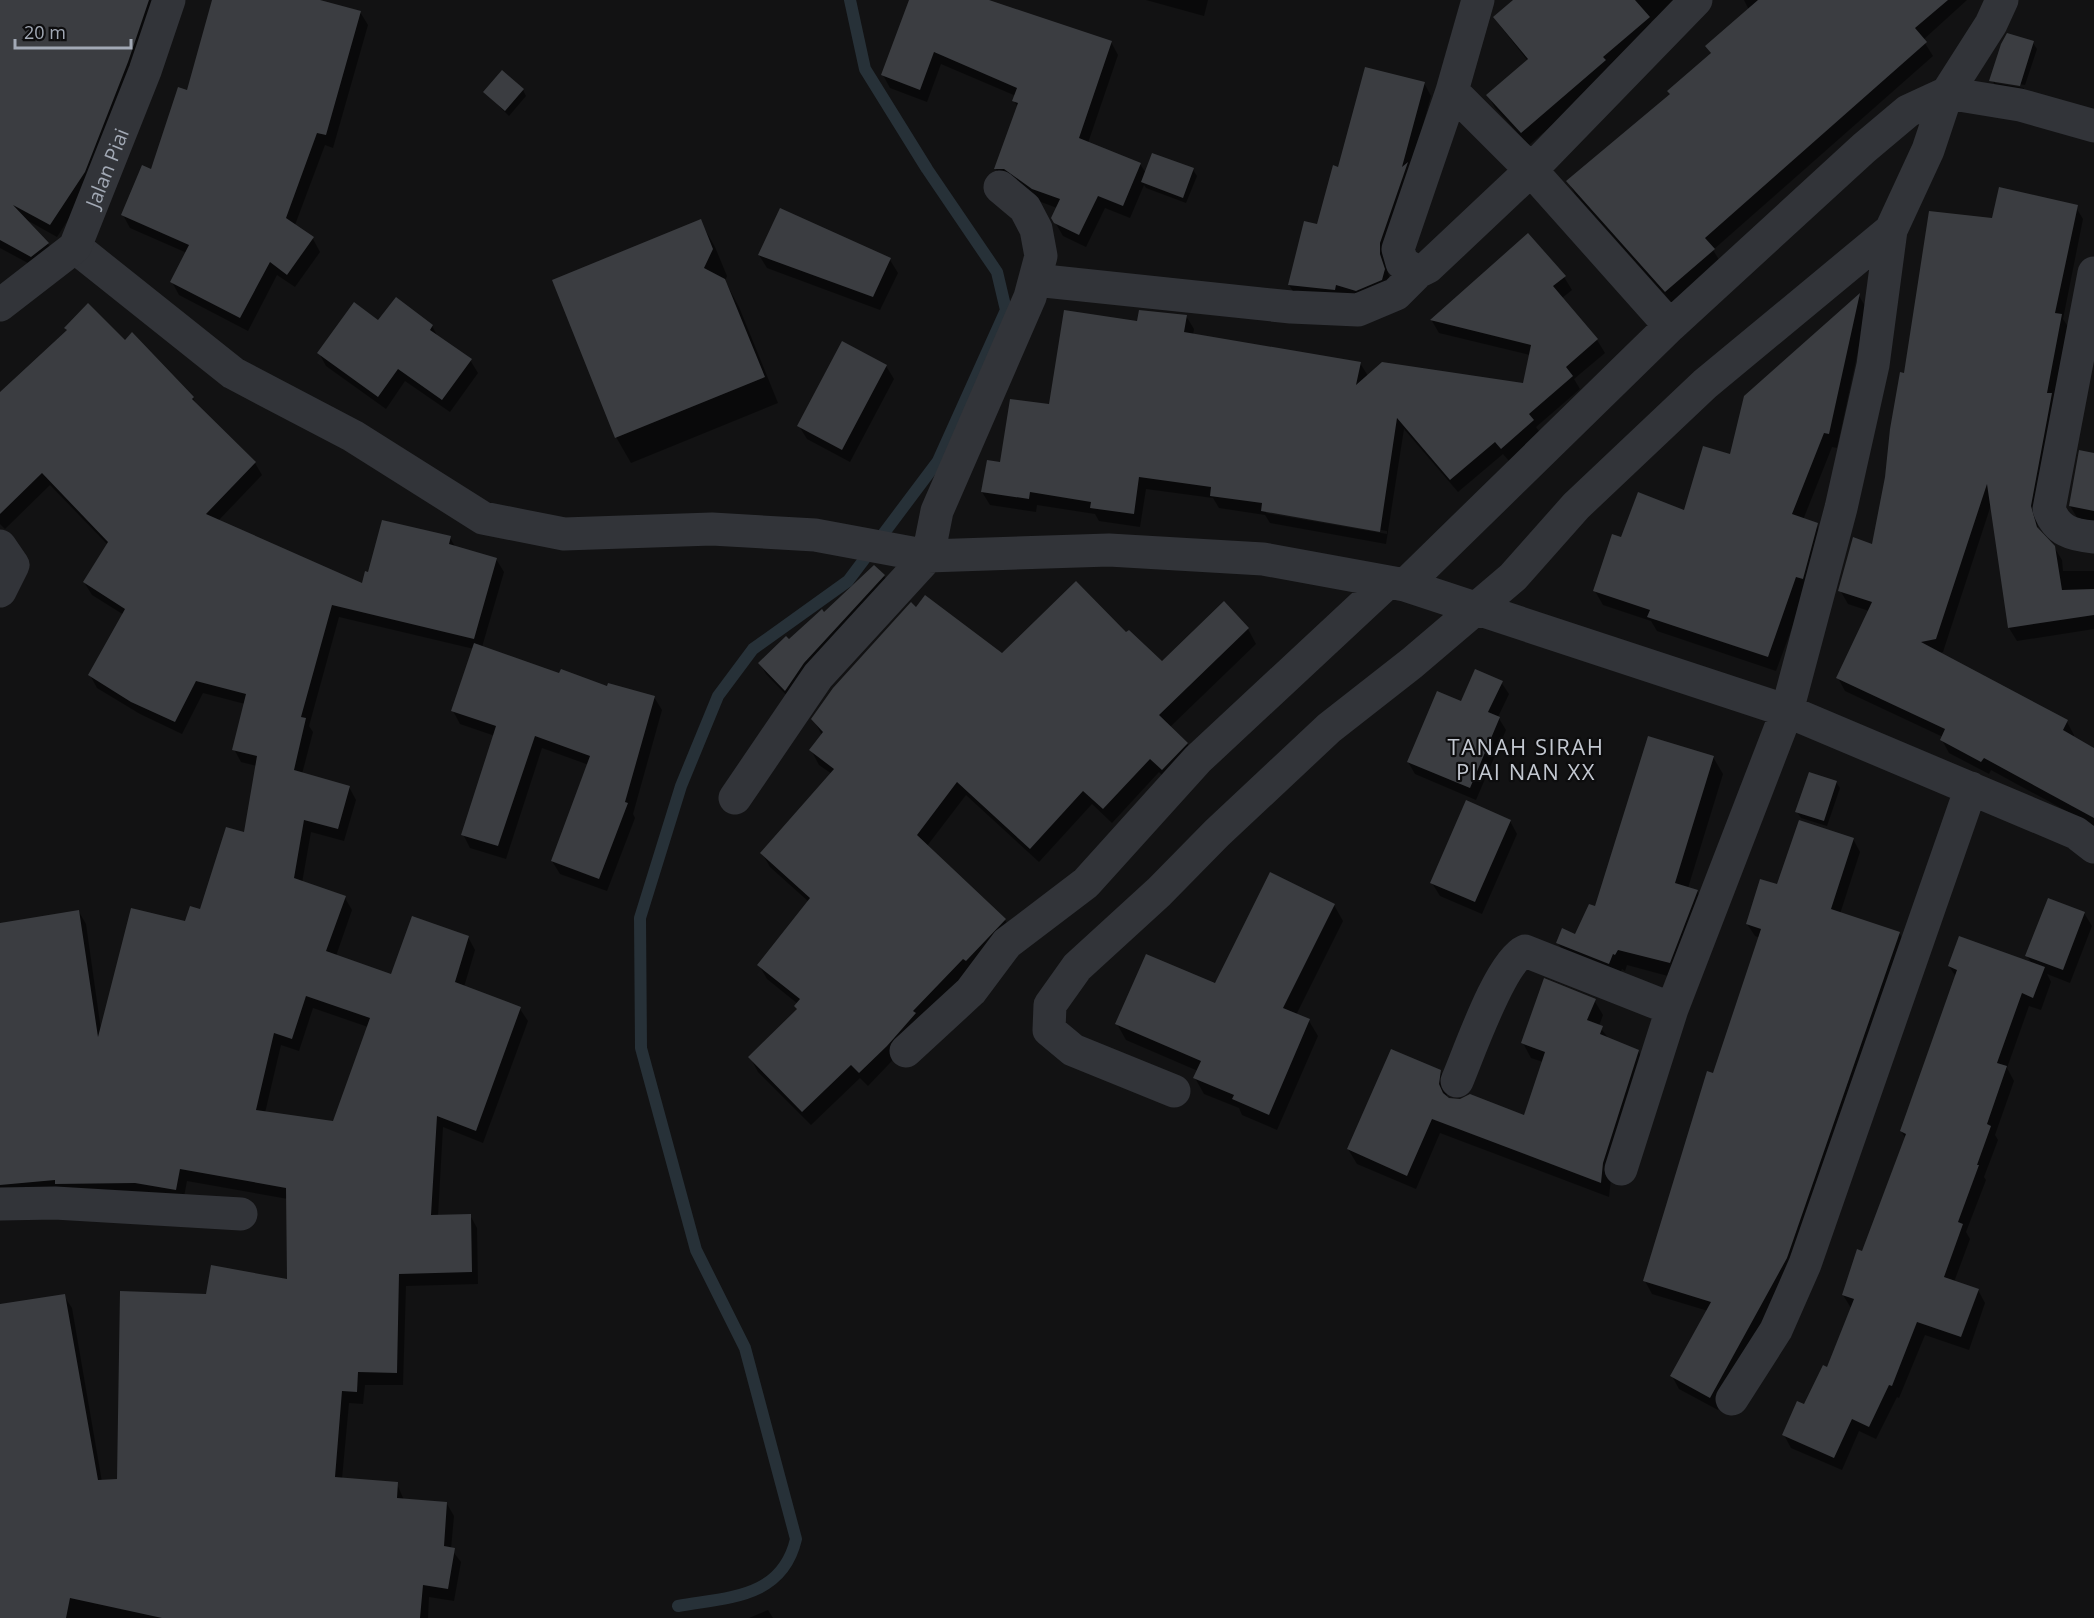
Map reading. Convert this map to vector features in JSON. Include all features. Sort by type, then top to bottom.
[{"type":"street","name":"Jalan Piai","points":[[75,247],[145,71],[169,0]]},
{"type":"street","points":[[1418,272],[1402,263],[1398,249],[1452,91],[1478,0]]},
{"type":"street","points":[[1035,280],[1291,307],[1358,309],[1396,294],[1531,170],[1696,0]]},
{"type":"street","points":[[1622,1169],[1672,1009],[1787,711],[1841,508],[1873,365],[1891,230],[1928,150],[1947,93],[1991,24],[2002,0]]},
{"type":"street","points":[[1452,91],[1531,170],[1670,326]]},
{"type":"street","points":[[906,1051],[971,991],[1007,943],[1086,883],[1198,759],[1396,584],[1670,326],[1908,111],[1947,93],[2020,105],[2094,126]]},
{"type":"street","points":[[735,798],[818,676],[920,554],[991,390],[1035,280],[1041,256],[1036,229],[1025,208],[1000,187]]},
{"type":"street","points":[[1174,1091],[1073,1050],[1050,1030],[1050,1005],[1077,967],[1159,892],[1329,728],[1412,663],[1513,577],[1576,506],[1704,384],[1891,230]]},
{"type":"street","points":[[1,304],[75,247],[234,373],[353,436],[483,518],[564,534],[712,529],[815,535],[920,554],[1109,550],[1263,559],[1396,584],[1478,607],[1787,711],[2076,833],[2094,847]]},
{"type":"street","points":[[2094,273],[2049,509],[2062,529],[2074,535],[2094,537]]},
{"type":"street","points":[[0,546],[13,565],[0,591]]},
{"type":"street","points":[[1732,1399],[1776,1330],[1805,1264],[1971,788]]},
{"type":"street","points":[[1457,1081],[1503,973],[1516,955],[1525,951],[1672,1009]]},
{"type":"street","points":[[0,1204],[55,1203],[241,1214]]},
{"type":"building","points":[[0,0],[149,0],[128,62],[85,172],[50,225],[13,205],[49,243],[31,257],[0,240]]},
{"type":"building","points":[[212,0],[320,0],[361,11],[326,135],[317,133],[286,218],[314,237],[287,275],[270,262],[240,318],[170,282],[189,245],[121,215],[142,165],[151,169],[178,87],[187,90]]},
{"type":"building","points":[[909,0],[989,0],[1112,41],[1079,138],[1141,163],[1123,206],[1098,196],[1079,235],[1054,223],[1051,218],[1060,199],[1032,189],[1004,169],[994,169],[1018,103],[1012,101],[1017,88],[934,52],[920,90],[881,75]]},
{"type":"building","points":[[1513,0],[1635,0],[1650,17],[1603,57],[1606,60],[1521,133],[1486,95],[1528,59],[1493,17]]},
{"type":"building","points":[[1758,0],[1948,0],[1915,28],[1927,42],[1705,238],[1715,249],[1665,292],[1566,181],[1670,94],[1667,91],[1711,53],[1705,46]]},
{"type":"building","points":[[2007,33],[2034,41],[2020,86],[1989,81]]},
{"type":"building","points":[[1365,67],[1425,82],[1402,167],[1408,162],[1380,243],[1380,254],[1385,269],[1382,280],[1356,291],[1336,285],[1335,290],[1288,285],[1304,221],[1317,224],[1333,165],[1338,167]]},
{"type":"building","points":[[502,70],[524,89],[505,111],[483,92]]},
{"type":"building","points":[[1152,153],[1194,168],[1183,198],[1141,182]]},
{"type":"building","points":[[1999,187],[2078,205],[2055,313],[2062,314],[2047,393],[2052,393],[2031,506],[2037,527],[2055,546],[2062,590],[2094,589],[2094,615],[2008,628],[1987,484],[1936,639],[1921,642],[2068,720],[2063,730],[2094,748],[2094,818],[1984,758],[1981,762],[1940,740],[1945,729],[1836,678],[1872,602],[1838,591],[1853,537],[1872,544],[1885,477],[1890,429],[1900,372],[1904,373],[1929,211],[1992,218]]},
{"type":"building","points":[[780,208],[891,258],[873,297],[758,255]]},
{"type":"building","points":[[701,219],[713,249],[704,268],[725,279],[765,377],[615,438],[552,280]]},
{"type":"building","points":[[1528,233],[1566,276],[1553,286],[1598,339],[1566,367],[1573,376],[1529,414],[1534,420],[1501,449],[1495,442],[1450,480],[1397,418],[1380,532],[1261,511],[1262,503],[1210,496],[1211,487],[1139,477],[1134,514],[1090,508],[1091,502],[1030,492],[1029,499],[981,492],[987,460],[1000,462],[1010,399],[1049,404],[1064,310],[1137,321],[1139,310],[1187,315],[1184,332],[1361,362],[1356,385],[1382,362],[1523,383],[1531,345],[1430,320]]},
{"type":"building","points":[[1860,293],[1829,434],[1824,433],[1792,514],[1818,523],[1803,579],[1796,577],[1768,657],[1647,617],[1650,610],[1593,591],[1612,534],[1621,537],[1638,492],[1684,510],[1703,446],[1730,454],[1744,396]]},
{"type":"building","points":[[396,297],[433,325],[430,330],[472,359],[442,400],[398,369],[378,397],[317,353],[354,302],[378,320]]},
{"type":"building","points":[[88,303],[125,340],[132,332],[194,397],[192,399],[256,462],[206,514],[362,583],[365,571],[368,572],[382,520],[451,536],[449,544],[497,558],[474,639],[332,605],[301,717],[306,718],[294,770],[350,786],[338,829],[304,820],[294,878],[346,896],[326,951],[391,974],[412,916],[469,936],[455,982],[521,1007],[476,1131],[437,1116],[431,1215],[471,1214],[472,1272],[399,1274],[397,1373],[358,1372],[357,1392],[342,1391],[335,1477],[398,1482],[397,1498],[447,1502],[444,1546],[455,1548],[448,1589],[423,1585],[420,1618],[162,1618],[70,1598],[66,1618],[0,1618],[0,1304],[65,1294],[98,1480],[117,1479],[120,1291],[206,1294],[211,1265],[287,1279],[286,1188],[180,1169],[176,1190],[135,1183],[55,1184],[55,1180],[0,1185],[0,923],[79,910],[98,1037],[131,908],[185,921],[190,906],[200,909],[226,827],[244,832],[257,756],[232,750],[246,694],[196,681],[175,722],[131,702],[88,675],[125,609],[83,582],[108,542],[42,473],[0,514],[0,392],[67,330],[64,328]],"holes":[[[306,996],[370,1018],[333,1121],[256,1110],[274,1033],[292,1039]]]},
{"type":"building","points":[[842,341],[887,365],[842,450],[797,426]]},
{"type":"building","points":[[2079,450],[2094,453],[2094,511],[2069,506]]},
{"type":"building","points":[[874,565],[885,575],[804,663],[785,691],[758,663],[786,636],[789,639],[822,609],[824,612]]},
{"type":"building","points":[[1076,581],[1126,632],[1129,630],[1162,661],[1224,601],[1249,628],[1159,715],[1188,743],[1162,770],[1150,759],[1103,809],[1083,791],[1030,849],[957,782],[917,835],[1006,919],[966,961],[963,959],[913,1011],[916,1013],[859,1073],[851,1065],[802,1112],[748,1057],[797,1009],[794,1006],[800,999],[757,965],[810,898],[760,853],[834,769],[809,750],[823,732],[811,719],[833,688],[911,602],[916,607],[925,595],[1002,653]]},
{"type":"building","points":[[474,643],[559,673],[561,669],[607,686],[608,683],[655,696],[625,802],[628,803],[599,879],[551,861],[590,756],[535,736],[498,846],[461,835],[496,726],[451,711]]},
{"type":"building","points":[[1475,669],[1503,681],[1488,712],[1500,717],[1470,788],[1407,762],[1437,691],[1461,701]]},
{"type":"building","points":[[1648,736],[1714,756],[1675,883],[1698,890],[1670,963],[1618,950],[1615,955],[1613,954],[1609,964],[1556,943],[1562,928],[1575,934],[1589,904],[1595,906]]},
{"type":"building","points":[[1809,772],[1837,781],[1824,821],[1795,812]]},
{"type":"building","points":[[1466,800],[1511,820],[1475,902],[1430,883]]},
{"type":"building","points":[[1799,820],[1854,838],[1831,909],[1900,932],[1787,1258],[1710,1398],[1670,1376],[1711,1302],[1643,1281],[1707,1071],[1713,1073],[1761,929],[1746,924],[1760,879],[1777,884]]},
{"type":"building","points":[[1270,872],[1335,904],[1283,1008],[1310,1019],[1269,1115],[1232,1099],[1234,1095],[1193,1078],[1201,1061],[1115,1024],[1146,954],[1215,983]]},
{"type":"building","points":[[2048,898],[2085,912],[2063,970],[2025,956]]},
{"type":"building","points":[[1959,936],[2045,967],[2033,998],[2022,993],[1997,1063],[2007,1066],[1987,1124],[1991,1126],[1977,1165],[1979,1165],[1958,1222],[1963,1224],[1944,1277],[1979,1289],[1961,1337],[1917,1322],[1892,1386],[1889,1385],[1869,1427],[1852,1419],[1834,1458],[1782,1435],[1797,1401],[1804,1404],[1823,1365],[1827,1367],[1854,1299],[1842,1295],[1857,1249],[1862,1251],[1906,1134],[1900,1131],[1957,970],[1948,966]]},
{"type":"building","points":[[1544,978],[1596,999],[1587,1020],[1603,1026],[1600,1034],[1639,1050],[1603,1163],[1601,1183],[1432,1119],[1407,1176],[1347,1149],[1391,1049],[1441,1070],[1439,1084],[1443,1093],[1449,1098],[1460,1099],[1470,1094],[1524,1115],[1545,1052],[1521,1043]]},
{"type":"waterway","points":[[678,1606],[733,1597],[765,1584],[779,1574],[789,1559],[796,1539],[745,1348],[696,1250],[641,1048],[640,918],[681,786],[718,696],[753,649],[848,581],[938,461],[1006,310],[997,272],[927,169],[865,69],[850,0]]},
{"type":"district","name":"TANAH SIRAH PIAI NAN XX","points":[[1526,758]]}]
